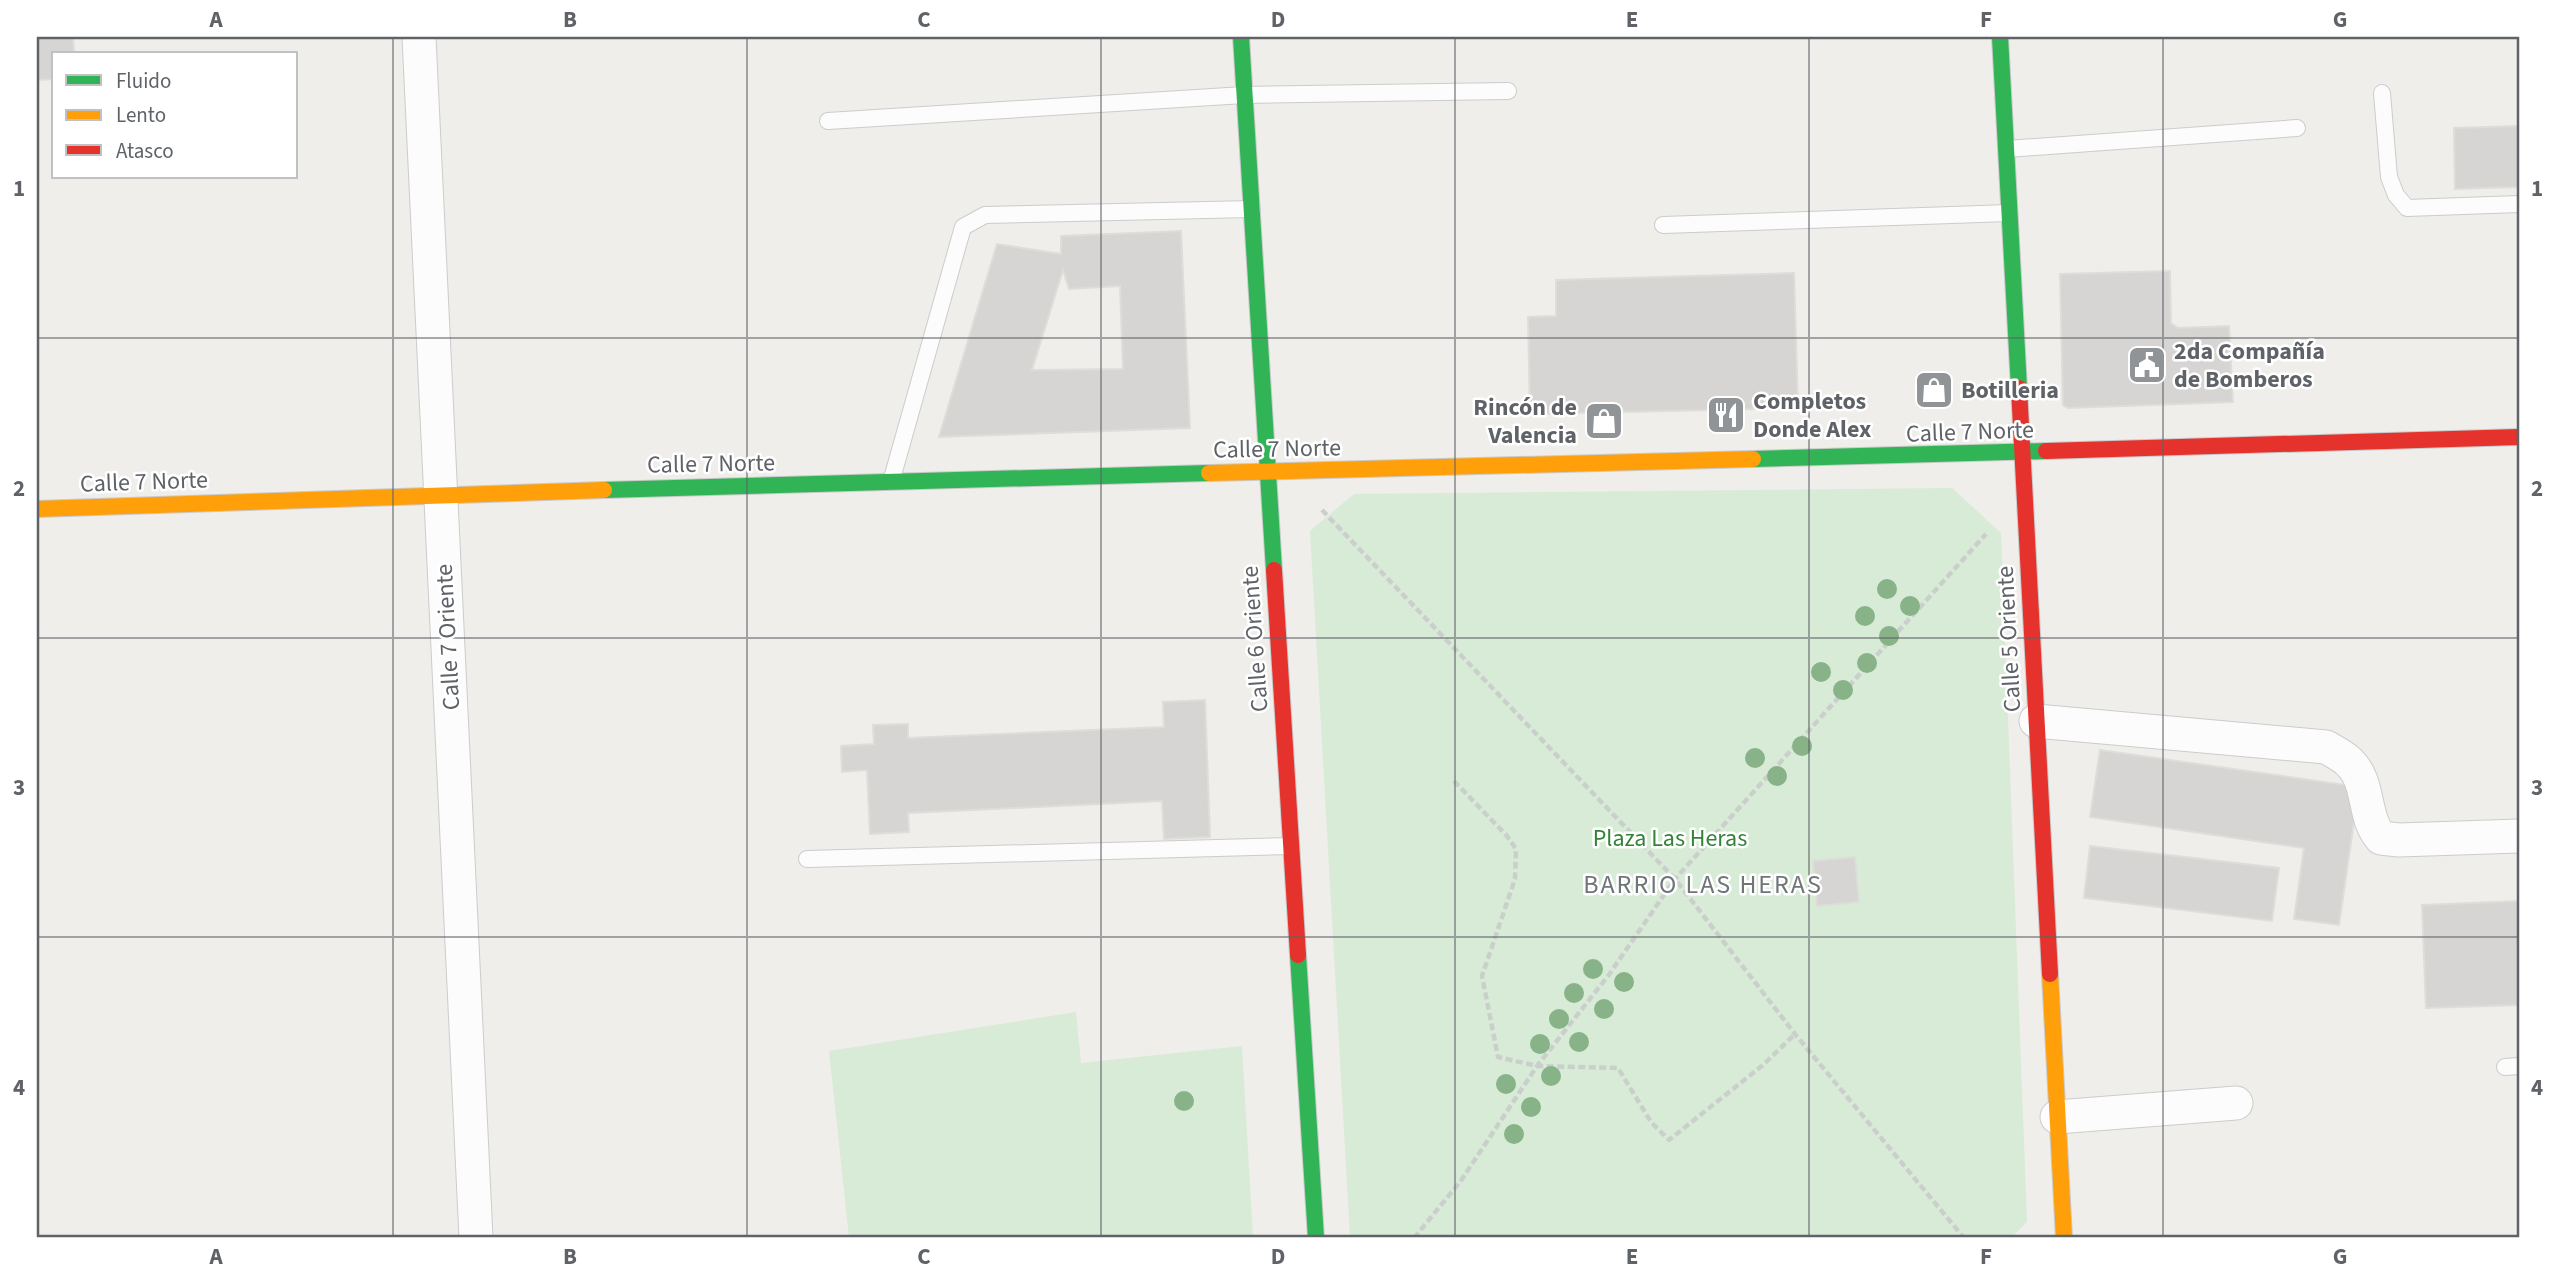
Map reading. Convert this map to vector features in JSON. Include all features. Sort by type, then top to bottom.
[{"type":"street","name":"Calle 7 Oriente","points":[[419,37],[476,1238]]},
{"type":"street","name":"Calle 6 Oriente","points":[[1241,37],[1316,1238]]},
{"type":"street","name":"Calle 5 Oriente","points":[[2000,37],[2064,1238]]},
{"type":"street","name":"Calle 7 Norte","points":[[37,509],[441,494],[2022,453],[2519,437]]},
{"type":"street","points":[[2036,721],[2326,747],[2349,761],[2357,772],[2365,791],[2369,820],[2381,838],[2399,840],[2519,836]]},
{"type":"street","points":[[2057,1117],[2236,1103]]},
{"type":"lane","points":[[828,121],[1244,95],[1508,90]]},
{"type":"lane","points":[[2382,93],[2389,177],[2396,195],[2407,208],[2519,204]]},
{"type":"lane","points":[[2007,149],[2297,128]]},
{"type":"lane","points":[[891,482],[963,227],[985,215],[1252,209]]},
{"type":"lane","points":[[1663,225],[2009,212]]},
{"type":"lane","points":[[807,859],[1291,846]]},
{"type":"path","points":[[1286,472],[1675,878],[1795,1034],[1964,1238]]},
{"type":"path","points":[[1414,1238],[1460,1182],[1537,1066],[1608,976],[1675,878],[2024,492]]},
{"type":"path","points":[[1454,781],[1507,836],[1516,849],[1515,879],[1482,976],[1498,1057],[1537,1066],[1618,1068],[1651,1122],[1668,1140],[1763,1065],[1795,1034]]},
{"type":"green space","name":"Plaza Las Heras","points":[[1952,488],[2001,533],[2027,1222],[2011,1238],[1350,1238],[1310,531],[1354,494]]},
{"type":"green space","points":[[1076,1012],[1081,1063],[1242,1046],[1253,1238],[849,1238],[829,1051]]},
{"type":"building","points":[[37,37],[73,37],[74,52],[52,52],[52,79],[37,80]]},
{"type":"building","points":[[2519,126],[2519,187],[2455,189],[2454,128]]},
{"type":"building","points":[[1181,231],[1190,428],[939,437],[997,244],[1061,254],[1061,236]],"holes":[[[1063,270],[1069,289],[1120,286],[1123,369],[1032,370]]]},
{"type":"building","name":"2da Compañía de Bomberos","points":[[2170,271],[2171,323],[2178,328],[2229,326],[2233,402],[2068,408],[2063,405],[2060,274]]},
{"type":"building","points":[[1794,273],[1798,408],[1530,414],[1528,317],[1556,316],[1556,280]]},
{"type":"building","points":[[1205,700],[1210,837],[1164,839],[1162,801],[908,813],[909,832],[870,834],[867,770],[842,772],[841,746],[874,744],[873,725],[908,724],[908,738],[1164,727],[1163,702]]},
{"type":"building","points":[[2100,750],[2359,787],[2339,925],[2294,919],[2304,848],[2090,817]]},
{"type":"building","points":[[2090,846],[2279,868],[2272,921],[2084,898]]},
{"type":"building","points":[[1855,857],[1859,902],[1817,906],[1813,861]]},
{"type":"building","points":[[2519,901],[2519,1005],[2426,1008],[2422,905]]},
{"type":"traffic: fast","points":[[1241,37],[1274,570]]},
{"type":"traffic: fast","points":[[2000,37],[2019,388]]},
{"type":"traffic: fast","points":[[1753,459],[2046,451]]},
{"type":"traffic: fast","points":[[604,490],[1209,473]]},
{"type":"traffic: fast","points":[[1298,955],[1316,1238]]},
{"type":"traffic: slow","points":[[1209,473],[1753,459]]},
{"type":"traffic: slow","points":[[37,509],[604,490]]},
{"type":"traffic: slow","points":[[2050,974],[2064,1238]]},
{"type":"traffic: jam","points":[[2019,388],[2050,974]]},
{"type":"traffic: jam","points":[[2046,451],[2519,437]]},
{"type":"traffic: jam","points":[[1274,570],[1298,955]]},
{"type":"place","name":"2da Compañía de Bomberos","points":[[2147,365]]},
{"type":"place","name":"Botilleria","points":[[1934,390]]},
{"type":"place","name":"Completos Donde Alex","points":[[1726,415]]},
{"type":"place","name":"Rincón de Valencia","points":[[1604,421]]},
{"type":"district","name":"BARRIO LAS HERAS","points":[[1703,884]]}]
